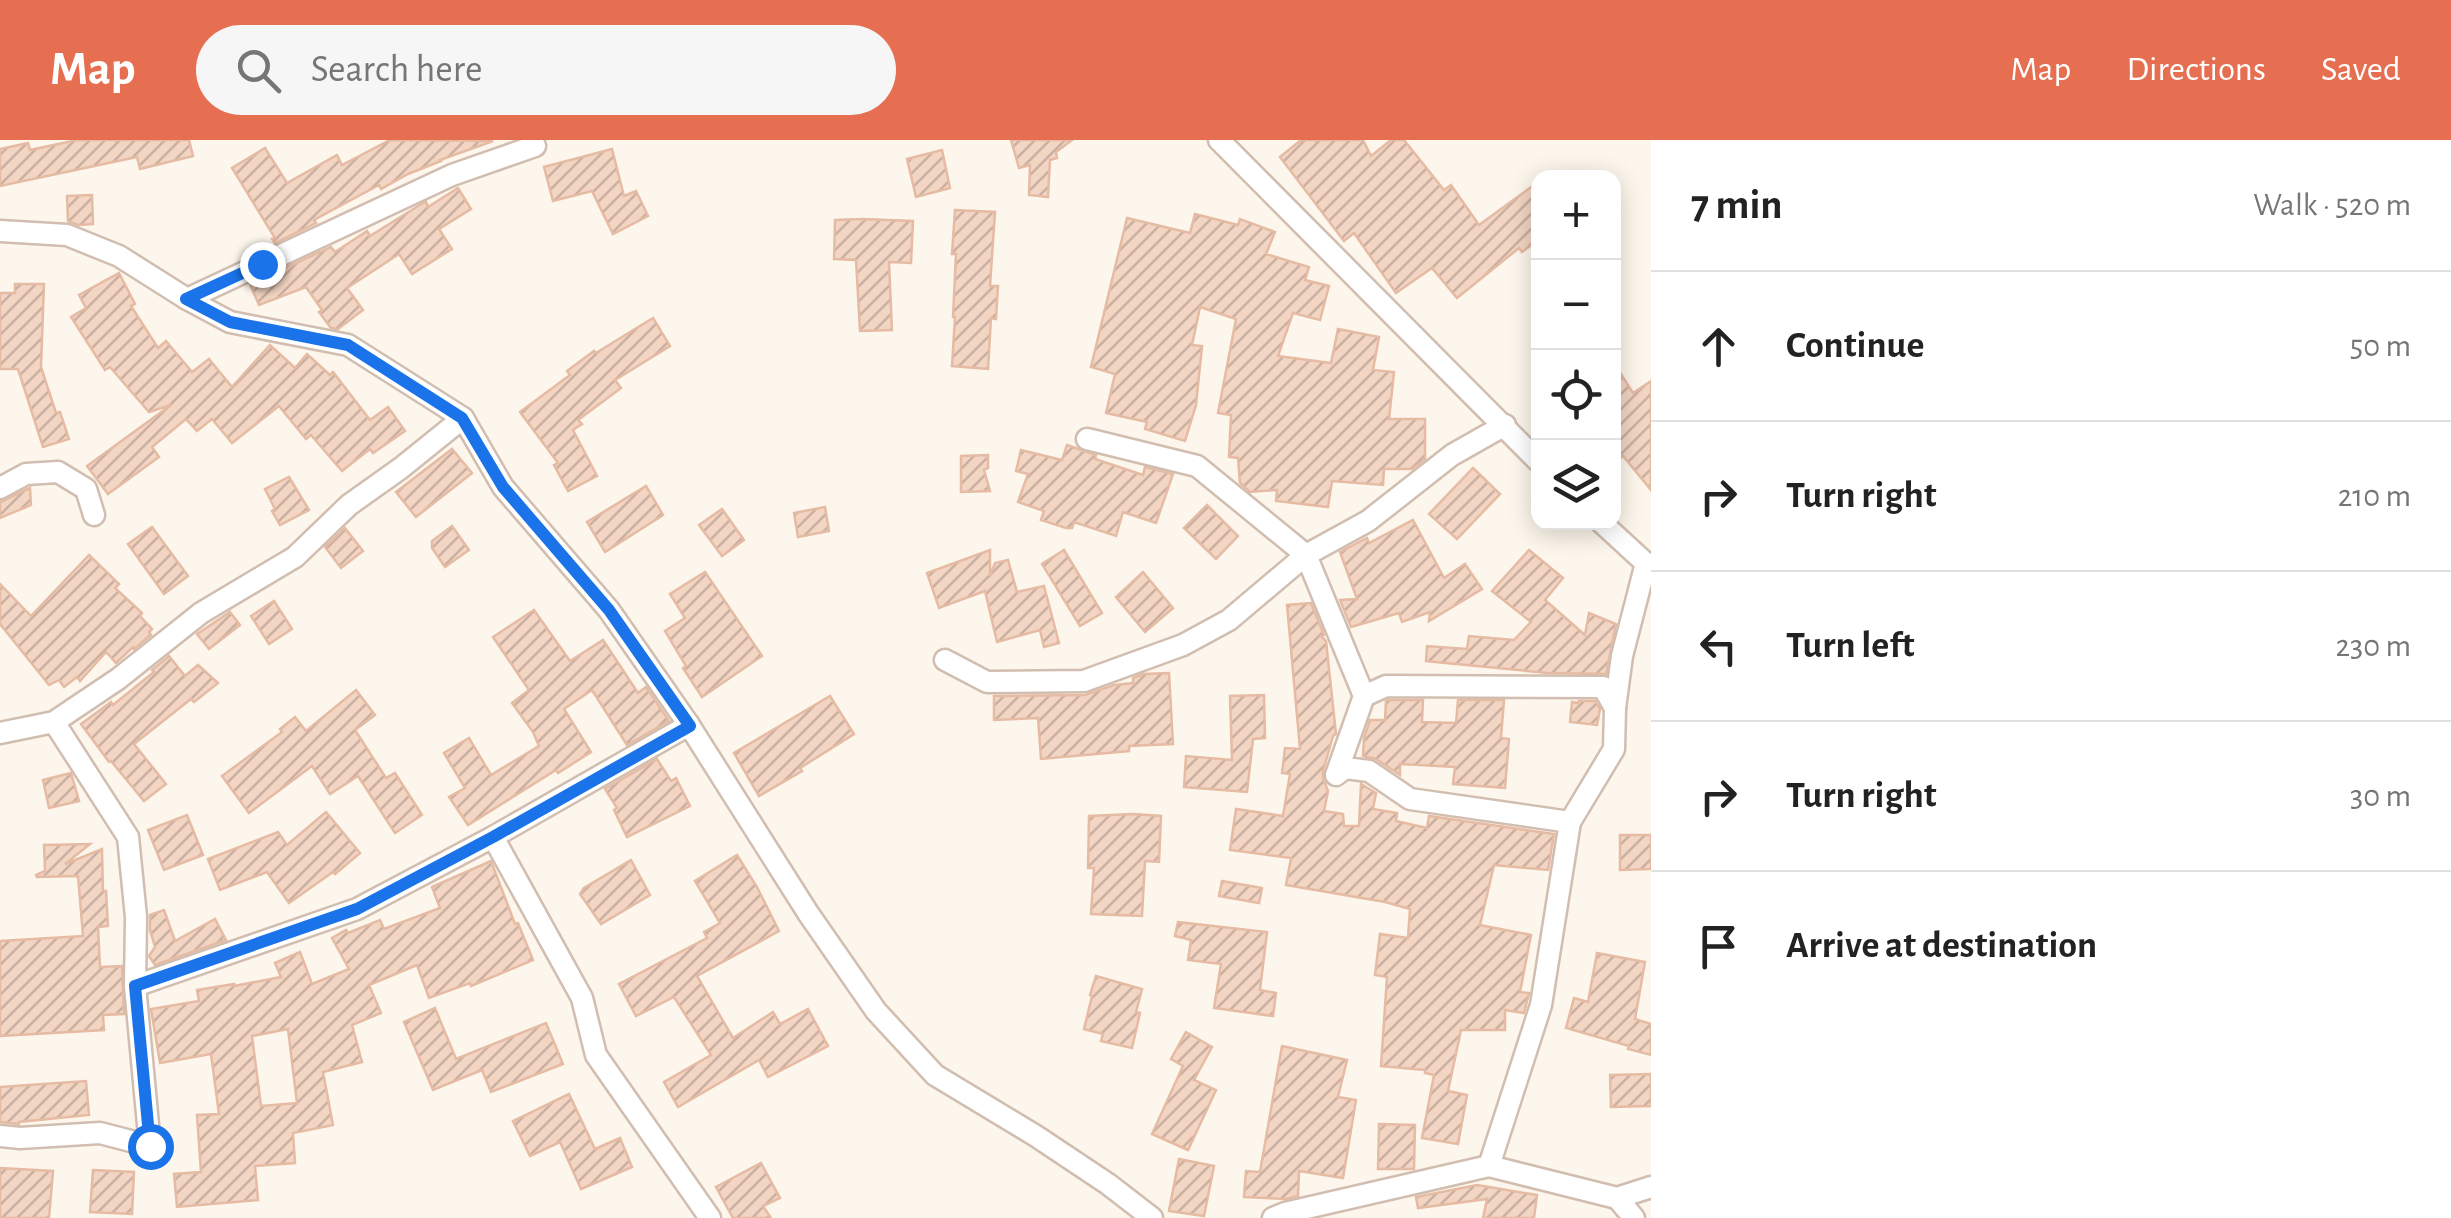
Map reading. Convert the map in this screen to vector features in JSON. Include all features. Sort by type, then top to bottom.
[{"type":"street","points":[[1220,140],[1531,454]]},
{"type":"street","points":[[186,299],[452,175],[535,146]]},
{"type":"street","points":[[0,231],[67,234],[118,256],[230,322],[348,345],[462,418],[503,487],[609,610],[690,726],[808,913],[876,1011],[935,1075],[1036,1136],[1152,1218]]},
{"type":"street","points":[[0,733],[54,722],[118,679],[201,613],[295,557],[349,505],[402,468],[462,418]]},
{"type":"street","points":[[944,660],[987,682],[1084,682],[1184,645],[1229,620],[1306,555],[1368,521],[1452,455],[1504,425]]},
{"type":"street","points":[[1087,439],[1197,466],[1306,555],[1364,696],[1336,775],[1345,768],[1370,771],[1410,799],[1570,822]]},
{"type":"street","points":[[0,488],[26,474],[58,472],[86,490],[94,515]]},
{"type":"street","points":[[1489,1166],[1541,1005],[1570,822],[1614,749],[1622,656],[1648,566],[1610,530]]},
{"type":"street","points":[[1364,696],[1386,686],[1603,688],[1615,708]]},
{"type":"street","points":[[0,1136],[100,1132],[150,1146],[135,986],[136,917],[128,838],[54,722]]},
{"type":"street","points":[[135,986],[357,909],[690,726]]},
{"type":"street","points":[[493,837],[582,998],[596,1055],[710,1218]]},
{"type":"street","points":[[1274,1218],[1489,1166],[1617,1198],[1651,1187]]},
{"type":"street","points":[[1617,1198],[1634,1218]]},
{"type":"building","points":[[77,140],[189,140],[193,156],[140,169],[137,157],[0,186],[0,149],[28,143],[30,150]]},
{"type":"building","points":[[390,140],[493,141],[440,160],[381,189],[379,185],[275,243],[232,168],[265,148],[287,183],[337,155],[342,165]]},
{"type":"building","points":[[1011,140],[1072,140],[1056,152],[1057,158],[1050,160],[1048,197],[1029,195],[1030,165],[1019,168]]},
{"type":"building","points":[[1301,140],[1363,140],[1371,156],[1391,140],[1404,140],[1444,190],[1451,185],[1479,225],[1531,187],[1531,245],[1522,252],[1519,248],[1457,298],[1432,268],[1396,293],[1354,233],[1344,241],[1280,157]]},
{"type":"building","points":[[612,149],[624,196],[636,191],[648,216],[613,234],[592,191],[553,201],[544,167]]},
{"type":"building","points":[[942,150],[950,188],[916,197],[907,159]]},
{"type":"building","points":[[458,188],[471,209],[439,229],[452,249],[412,274],[399,254],[347,288],[363,310],[338,329],[331,328],[306,287],[259,305],[250,284],[331,247],[335,252],[367,231],[370,236],[418,206],[426,202],[428,207]]},
{"type":"building","points":[[92,195],[93,224],[68,221],[67,196]]},
{"type":"building","points":[[955,210],[995,212],[990,286],[998,286],[996,319],[991,318],[988,369],[952,366]]},
{"type":"building","points":[[1195,214],[1238,225],[1240,219],[1275,232],[1266,254],[1309,267],[1305,280],[1329,286],[1320,320],[1293,313],[1278,356],[1331,363],[1338,329],[1379,337],[1373,370],[1394,372],[1389,419],[1425,419],[1425,459],[1412,469],[1384,469],[1383,485],[1332,481],[1328,507],[1276,501],[1277,490],[1250,492],[1240,483],[1238,458],[1229,457],[1231,415],[1218,413],[1236,319],[1200,307],[1192,345],[1202,346],[1196,405],[1185,441],[1145,429],[1147,422],[1106,413],[1115,374],[1091,367],[1127,218],[1190,233]]},
{"type":"building","points":[[835,220],[913,221],[911,263],[889,262],[892,330],[860,331],[856,260],[834,259]]},
{"type":"building","points":[[119,273],[135,304],[131,306],[158,348],[166,341],[192,372],[209,359],[232,387],[270,345],[295,368],[307,354],[330,375],[333,372],[370,420],[388,407],[405,431],[373,453],[370,449],[342,471],[311,435],[306,439],[279,406],[232,443],[212,419],[197,431],[186,419],[152,447],[159,457],[108,494],[87,466],[171,405],[149,412],[110,367],[105,370],[71,317],[86,308],[79,295]]},
{"type":"building","points":[[15,284],[44,284],[41,367],[69,439],[43,447],[18,369],[0,369],[0,293],[15,293]]},
{"type":"building","points":[[653,318],[670,346],[615,380],[621,388],[578,420],[582,424],[573,430],[597,476],[568,491],[554,465],[558,463],[520,412],[570,375],[567,371],[594,351]]},
{"type":"building","points":[[1621,374],[1633,393],[1651,381],[1651,490],[1623,456]]},
{"type":"building","points":[[1067,445],[1143,475],[1145,467],[1173,474],[1156,523],[1123,512],[1116,536],[1074,522],[1072,528],[1066,528],[1041,520],[1044,511],[1018,502],[1028,474],[1016,471],[1021,450],[1062,460]]},
{"type":"building","points":[[452,449],[472,473],[416,517],[396,492]]},
{"type":"building","points":[[988,455],[988,468],[984,470],[990,491],[961,492],[961,456]]},
{"type":"building","points":[[1473,468],[1500,494],[1457,539],[1429,514]]},
{"type":"building","points":[[289,477],[309,510],[280,525],[265,489]]},
{"type":"building","points":[[646,486],[663,515],[605,552],[587,522]]},
{"type":"building","points":[[30,488],[31,505],[0,518],[0,502]]},
{"type":"building","points":[[1207,505],[1238,536],[1216,559],[1184,528]]},
{"type":"building","points":[[825,507],[829,531],[798,537],[794,513]]},
{"type":"building","points":[[722,509],[744,540],[722,556],[699,525]]},
{"type":"building","points":[[1413,520],[1444,578],[1465,564],[1482,589],[1429,621],[1430,612],[1402,622],[1399,613],[1351,627],[1340,600],[1357,599],[1340,552],[1367,538],[1369,543]]},
{"type":"building","points":[[452,526],[469,550],[445,567],[432,548],[432,541]]},
{"type":"building","points":[[152,527],[188,576],[164,594],[128,544]]},
{"type":"building","points":[[345,528],[363,551],[341,568],[325,547]]},
{"type":"building","points":[[990,550],[990,576],[995,563],[1008,560],[1017,592],[1044,586],[1059,643],[1044,647],[1040,630],[997,642],[985,591],[939,608],[927,573]]},
{"type":"building","points":[[1064,550],[1102,613],[1080,626],[1042,564]]},
{"type":"building","points":[[1529,550],[1563,578],[1545,600],[1585,635],[1589,613],[1616,624],[1606,674],[1548,673],[1426,661],[1427,646],[1467,649],[1469,636],[1514,640],[1531,622],[1492,591]]},
{"type":"building","points":[[89,555],[119,584],[115,588],[142,613],[140,616],[152,629],[151,635],[116,663],[106,652],[80,681],[77,677],[64,687],[59,680],[49,685],[0,624],[0,584],[31,616]]},
{"type":"building","points":[[705,572],[762,656],[702,697],[665,631],[685,618],[670,594]]},
{"type":"building","points":[[1143,572],[1173,608],[1145,632],[1116,597]]},
{"type":"building","points":[[274,601],[292,629],[269,644],[251,616]]},
{"type":"building","points":[[1311,603],[1326,641],[1336,734],[1323,771],[1328,791],[1324,811],[1343,814],[1344,826],[1359,826],[1361,784],[1376,793],[1373,809],[1397,813],[1396,821],[1427,828],[1429,816],[1554,834],[1548,870],[1494,865],[1480,925],[1531,935],[1520,992],[1529,993],[1524,1013],[1505,1010],[1505,1030],[1461,1030],[1448,1091],[1467,1095],[1458,1144],[1422,1138],[1434,1075],[1425,1070],[1381,1066],[1387,977],[1375,975],[1380,934],[1408,938],[1410,909],[1286,885],[1291,858],[1230,850],[1236,809],[1283,816],[1290,774],[1282,773],[1285,748],[1300,749],[1287,605]]},
{"type":"building","points":[[534,610],[570,661],[603,640],[638,693],[646,687],[669,721],[627,745],[592,690],[564,709],[591,752],[468,825],[449,797],[465,788],[444,753],[469,738],[491,775],[539,746],[512,703],[529,690],[493,637]]},
{"type":"building","points":[[230,612],[240,625],[209,649],[197,634]]},
{"type":"building","points":[[169,656],[185,676],[198,665],[218,683],[134,744],[166,784],[144,801],[81,724],[111,702],[113,705]]},
{"type":"building","points":[[1169,673],[1173,744],[1041,759],[1038,718],[994,720],[994,696],[1085,695],[1133,683],[1133,678],[1143,674]]},
{"type":"building","points":[[356,690],[375,715],[355,730],[386,778],[395,773],[422,815],[395,833],[358,776],[330,794],[312,766],[249,813],[222,776],[282,732],[280,729],[295,717],[306,731]]},
{"type":"building","points":[[1264,695],[1265,738],[1253,739],[1247,792],[1184,787],[1186,756],[1232,760],[1230,696]]},
{"type":"building","points":[[830,696],[854,734],[759,796],[734,753]]},
{"type":"building","points":[[1389,700],[1423,700],[1422,722],[1456,723],[1458,700],[1504,700],[1501,738],[1509,739],[1505,788],[1453,784],[1455,767],[1400,764],[1400,775],[1376,759],[1363,756],[1370,720],[1385,720]]},
{"type":"building","points":[[1595,701],[1600,709],[1597,725],[1570,722],[1572,702]]},
{"type":"building","points":[[657,759],[671,781],[676,778],[690,806],[627,837],[605,789]]},
{"type":"building","points":[[71,773],[79,801],[49,808],[43,780]]},
{"type":"building","points":[[326,812],[360,853],[335,874],[289,903],[267,872],[220,890],[208,859],[278,832],[287,845]]},
{"type":"building","points":[[187,815],[203,855],[164,870],[148,830]]},
{"type":"building","points":[[1089,816],[1161,816],[1159,862],[1145,861],[1142,916],[1091,914],[1094,868],[1088,868]]},
{"type":"building","points":[[1620,835],[1651,835],[1651,869],[1620,870]]},
{"type":"building","points":[[90,844],[65,864],[102,849],[108,926],[98,927],[100,967],[122,966],[124,1014],[103,1015],[104,1030],[0,1036],[0,941],[83,936],[78,876],[36,875],[45,871],[44,845]]},
{"type":"building","points":[[737,855],[779,931],[697,976],[733,1038],[773,1012],[780,1024],[808,1009],[828,1046],[768,1077],[759,1060],[678,1107],[664,1082],[711,1055],[674,997],[636,1016],[619,984],[707,938],[704,932],[720,923],[695,881]]},
{"type":"building","points":[[631,860],[650,895],[601,924],[580,894]]},
{"type":"building","points":[[491,861],[533,960],[471,986],[470,983],[429,998],[417,965],[369,985],[381,1013],[352,1025],[362,1062],[323,1072],[333,1125],[293,1133],[295,1163],[255,1166],[258,1200],[177,1207],[174,1174],[201,1172],[197,1115],[219,1114],[211,1054],[160,1063],[151,1009],[199,1001],[197,990],[281,977],[275,963],[300,952],[312,984],[349,969],[332,938],[380,920],[384,929],[440,908],[432,887]],"holes":[[[288,1029],[297,1103],[261,1106],[252,1036]]]},
{"type":"building","points":[[1222,881],[1262,888],[1259,903],[1219,896]]},
{"type":"building","points":[[164,910],[175,941],[215,919],[226,940],[155,965],[149,956],[155,947],[150,915]]},
{"type":"building","points":[[1178,922],[1267,932],[1260,990],[1276,993],[1273,1016],[1214,1008],[1221,964],[1188,960],[1191,940],[1175,936]]},
{"type":"building","points":[[1597,953],[1645,962],[1635,1019],[1651,1024],[1651,1055],[1566,1028],[1574,998],[1588,1002]]},
{"type":"building","points":[[1096,976],[1142,989],[1132,1048],[1101,1041],[1103,1034],[1084,1029]]},
{"type":"building","points":[[435,1008],[456,1059],[546,1023],[563,1064],[491,1092],[482,1070],[433,1090],[404,1022]]},
{"type":"building","points":[[1186,1032],[1212,1047],[1194,1080],[1216,1090],[1188,1150],[1152,1134],[1183,1066],[1171,1059]]},
{"type":"building","points":[[1282,1046],[1347,1060],[1338,1097],[1356,1100],[1343,1178],[1299,1171],[1298,1196],[1244,1197],[1246,1171],[1260,1172]]},
{"type":"building","points":[[1651,1074],[1651,1106],[1611,1107],[1610,1075]]},
{"type":"building","points":[[86,1081],[89,1115],[19,1124],[0,1122],[0,1087]]},
{"type":"building","points":[[569,1094],[595,1149],[620,1138],[632,1167],[581,1189],[560,1142],[530,1156],[513,1121]]},
{"type":"building","points":[[1379,1124],[1415,1125],[1414,1169],[1378,1169]]},
{"type":"building","points":[[1179,1159],[1214,1166],[1204,1216],[1169,1211]]},
{"type":"building","points":[[761,1163],[780,1198],[763,1206],[771,1218],[733,1218],[716,1187]]},
{"type":"building","points":[[0,1168],[53,1171],[49,1218],[0,1218]]},
{"type":"building","points":[[93,1170],[134,1172],[132,1214],[90,1212]]},
{"type":"building","points":[[1477,1185],[1537,1195],[1534,1218],[1483,1218],[1487,1199],[1418,1208],[1416,1197]]},
{"type":"route","points":[[150,1146],[135,986],[357,909],[690,726],[609,610],[503,487],[462,418],[348,345],[230,322],[186,299],[262,264]]}]
